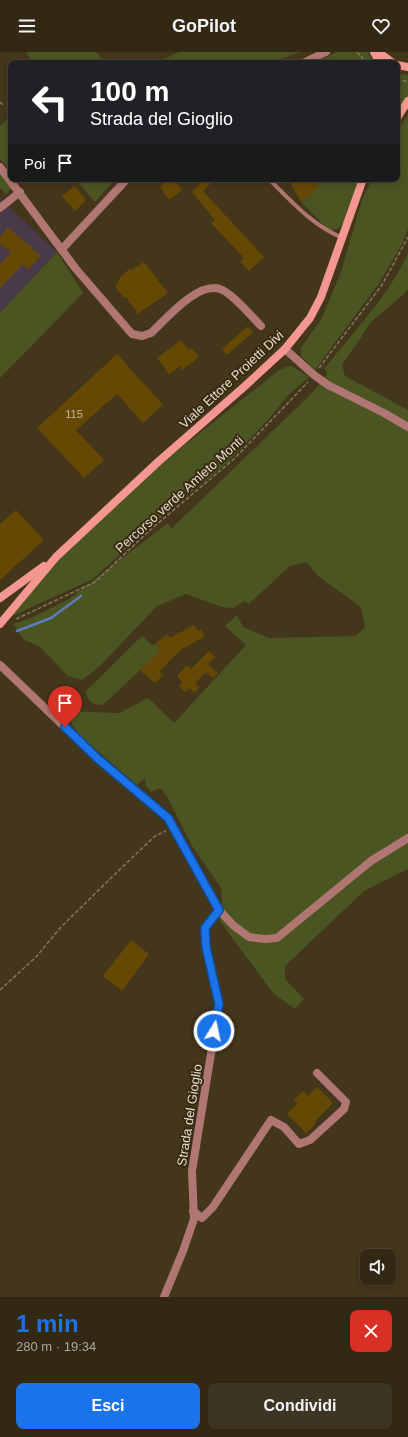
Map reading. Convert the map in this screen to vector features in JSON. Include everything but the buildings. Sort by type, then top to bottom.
[{"type":"main road","points":[[378,52],[388,60]]},
{"type":"main road","points":[[400,113],[408,101]]},
{"type":"main road","name":"Viale Ettore Proietti Divi","points":[[0,598],[56,557],[159,461],[285,349],[310,318],[321,297],[362,182]]},
{"type":"main road","name":"Viale Ettore Proietti Divi","points":[[0,624],[56,557]]},
{"type":"street","points":[[309,60],[326,52]]},
{"type":"street","points":[[0,167],[8,177]]},
{"type":"street","points":[[12,182],[76,269],[132,334],[142,336],[151,333],[192,295],[207,288],[221,289],[230,295],[261,326]]},
{"type":"street","points":[[62,249],[124,182]]},
{"type":"street","points":[[0,208],[20,192]]},
{"type":"street","points":[[285,349],[314,375],[328,385],[384,412],[408,427]]},
{"type":"street","points":[[0,665],[97,758],[168,818],[219,910],[234,926],[250,937],[264,939],[277,938],[371,862],[408,838]]},
{"type":"street","name":"Strada del Gioglio","points":[[164,1297],[184,1251],[194,1219],[192,1171],[219,1004],[206,947],[205,928],[219,910]]},
{"type":"street","points":[[193,1211],[202,1218],[213,1207],[271,1120],[284,1127],[299,1144],[310,1140],[344,1109],[346,1102],[317,1073]]},
{"type":"lane","points":[[272,182],[303,213],[321,226],[343,238]]},
{"type":"path","points":[[357,52],[364,60]]},
{"type":"path","name":"Percorso verde Amleto Monti","points":[[11,621],[95,582],[150,530],[234,460],[314,375],[382,285],[408,237]]},
{"type":"path","points":[[0,990],[36,957],[61,927],[155,836],[173,828]]},
{"type":"shaded area","points":[[0,198],[57,252],[0,313]]},
{"type":"green space","points":[[26,52],[96,52],[103,60],[31,60]]},
{"type":"green space","points":[[179,52],[300,52],[278,60],[162,60]]},
{"type":"green space","points":[[337,52],[368,52],[372,60],[321,60]]},
{"type":"green space","points":[[400,74],[408,75],[408,96],[400,108]]},
{"type":"green space","points":[[408,114],[408,229],[400,248],[379,283],[315,370],[301,356],[301,348],[322,318],[341,272],[362,200],[371,182],[400,182],[400,127]]},
{"type":"green space","points":[[8,119],[8,168],[0,159],[0,126]]},
{"type":"green space","points":[[0,173],[13,187],[6,194],[0,188]]},
{"type":"green space","points":[[78,182],[112,182],[95,202]]},
{"type":"green space","points":[[319,182],[358,182],[344,223],[337,229],[329,230],[301,202],[314,192]]},
{"type":"green space","points":[[57,252],[83,293],[0,378],[0,313]]},
{"type":"green space","points":[[408,253],[408,289],[372,321],[342,365],[345,376],[408,410],[408,869],[364,891],[285,966],[285,979],[304,999],[295,1009],[273,993],[220,921],[222,901],[221,888],[192,846],[167,796],[160,788],[151,792],[146,786],[145,778],[137,785],[79,735],[64,711],[119,713],[148,698],[174,723],[246,645],[225,626],[237,615],[243,627],[269,638],[355,636],[365,628],[361,607],[319,577],[306,562],[290,566],[249,604],[245,601],[233,608],[222,607],[186,594],[157,606],[100,666],[82,680],[68,676],[39,646],[24,640],[13,624],[31,618],[69,599],[168,523],[171,529],[314,391],[327,374],[325,368],[381,299]]},
{"type":"green space","points":[[292,366],[309,377],[288,395],[267,421],[228,462],[144,532],[93,579],[10,617],[60,557],[162,463],[278,371]]},
{"type":"green space","points":[[142,636],[152,645],[155,644],[165,654],[140,670],[104,704],[97,705],[92,703],[86,693],[88,689]]},
{"type":"waterway","points":[[17,631],[51,618],[81,596]]},
{"type":"route","points":[[65,727],[97,758],[168,818],[219,910],[205,928],[206,947],[219,1004],[214,1031]]}]
